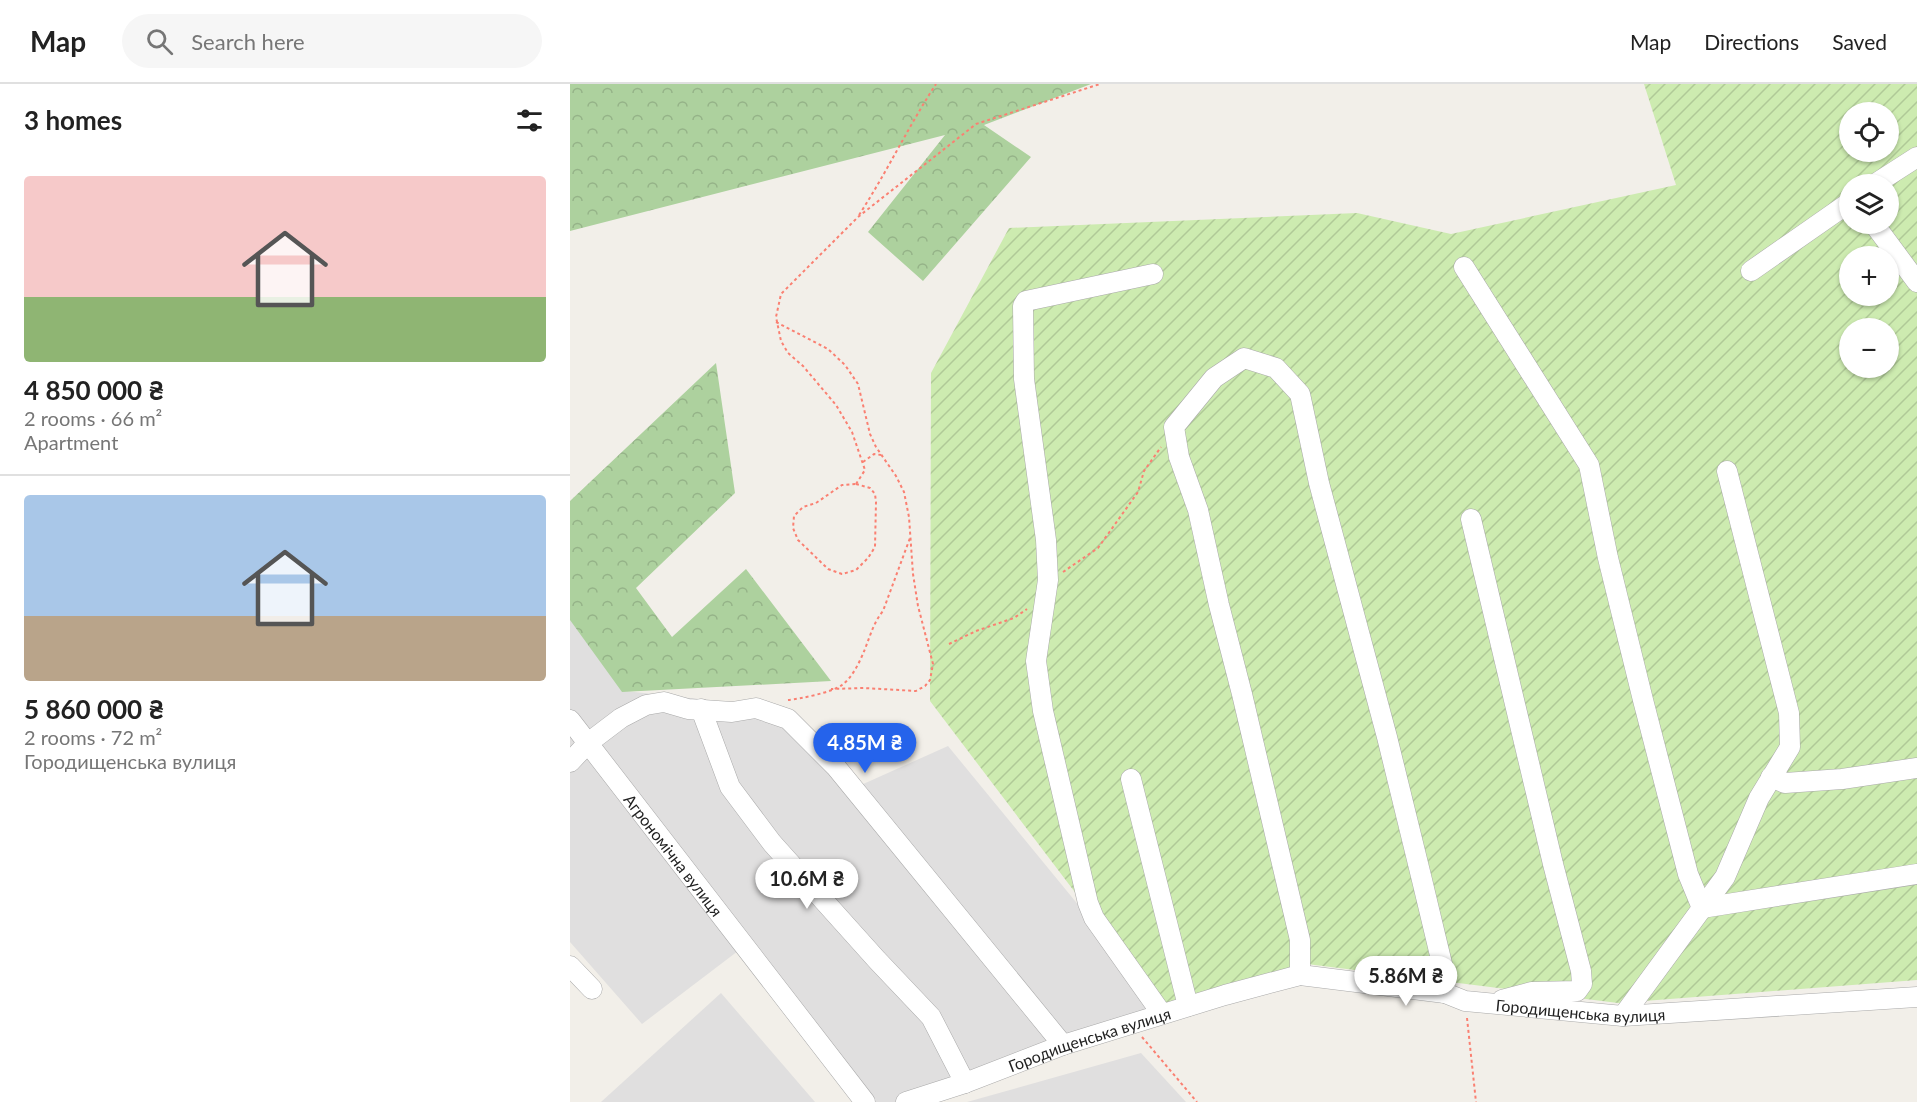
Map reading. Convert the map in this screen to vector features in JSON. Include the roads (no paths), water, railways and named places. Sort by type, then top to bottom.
[{"type":"street","points":[[1891,174],[1917,157]]},
{"type":"street","points":[[1751,271],[1839,210]]},
{"type":"street","points":[[1881,234],[1917,282]]},
{"type":"street","points":[[1464,267],[1589,465],[1608,558],[1643,700],[1688,874],[1702,908]]},
{"type":"street","points":[[1153,274],[1026,301],[1023,306],[1024,379],[1046,540],[1048,580],[1036,661],[1043,711],[1088,903],[1094,918],[1162,1014]]},
{"type":"street","points":[[1300,975],[1300,940],[1198,510],[1179,457],[1174,431],[1174,427],[1214,378],[1244,358],[1276,368],[1300,394],[1319,483],[1387,737],[1428,903],[1444,972],[1445,993]]},
{"type":"street","points":[[1623,1016],[1725,877],[1759,798],[1790,747],[1789,713],[1727,471]]},
{"type":"street","points":[[1471,519],[1550,853],[1581,971],[1582,984],[1577,991],[1532,992],[1491,1003]]},
{"type":"street","points":[[570,762],[588,743],[621,718],[646,705],[664,702],[688,709],[732,712],[756,708],[788,719],[836,767],[1063,1045]]},
{"type":"street","points":[[701,709],[730,787],[772,843],[931,1017],[964,1083]]},
{"type":"street","name":"Агрономічна вулиця","points":[[570,720],[865,1102]]},
{"type":"street","points":[[1771,777],[1785,783],[1842,779],[1917,768]]},
{"type":"street","points":[[1131,779],[1188,1006]]},
{"type":"street","points":[[1702,908],[1917,874]]},
{"type":"street","points":[[570,966],[592,989]]},
{"type":"street","name":"Городищенська вулиця","points":[[906,1102],[964,1083],[1063,1045],[1188,1006],[1300,975],[1445,993],[1465,1000],[1623,1016],[1917,997]]}]
